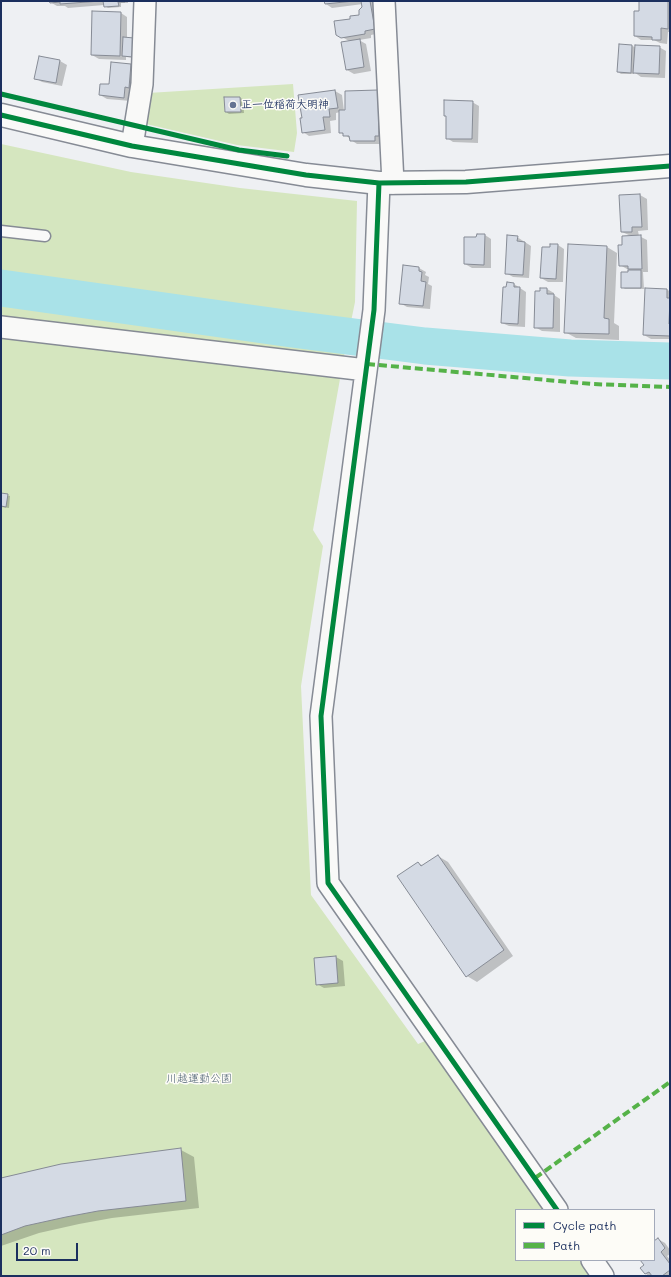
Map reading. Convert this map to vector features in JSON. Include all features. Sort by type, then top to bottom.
[{"type":"street","points":[[132,146],[142,84],[145,1]]},
{"type":"street","points":[[384,1],[386,183],[374,310],[321,716],[328,883],[556,1209]]},
{"type":"street","points":[[1,115],[132,146],[306,175],[386,183],[466,182],[670,166]]},
{"type":"street","points":[[1,327],[367,364]]},
{"type":"street","points":[[593,1261],[603,1276]]},
{"type":"lane","points":[[1,231],[45,236]]},
{"type":"green space","points":[[293,84],[297,133],[294,152],[237,145],[146,124],[148,93]]},
{"type":"green space","name":"川越運動公園","points":[[1,144],[131,172],[240,188],[357,201],[355,302],[313,530],[323,546],[301,686],[311,895],[418,1044],[425,1041],[543,1209],[515,1209],[515,1261],[580,1261],[591,1276],[1,1276]]},
{"type":"building","points":[[49,1],[101,1],[60,4],[60,2],[50,3]]},
{"type":"building","points":[[103,1],[125,2],[118,2],[119,6],[104,7]]},
{"type":"building","points":[[324,1],[354,1],[325,4]]},
{"type":"building","points":[[361,1],[370,1],[375,29],[365,31],[365,34],[341,38],[336,35],[334,21],[350,19],[350,16],[359,15],[359,10],[362,7]]},
{"type":"building","points":[[639,1],[668,1],[668,29],[661,28],[661,40],[652,40],[652,37],[634,36],[634,11],[639,11]]},
{"type":"building","points":[[92,11],[121,12],[120,56],[91,55]]},
{"type":"building","points":[[123,37],[134,38],[133,57],[122,56]]},
{"type":"building","points":[[360,39],[364,67],[346,70],[341,42]]},
{"type":"building","points":[[619,44],[632,45],[631,73],[617,72]]},
{"type":"building","points":[[635,45],[660,46],[659,74],[633,73]]},
{"type":"building","points":[[39,56],[60,60],[56,83],[34,79]]},
{"type":"building","points":[[111,62],[131,64],[129,88],[125,87],[124,98],[99,95],[100,84],[109,84]]},
{"type":"building","points":[[335,90],[338,108],[329,109],[330,117],[323,117],[325,130],[302,133],[300,118],[302,118],[298,95]]},
{"type":"building","points":[[378,90],[379,136],[375,136],[375,141],[350,141],[349,136],[343,136],[343,133],[339,133],[339,110],[345,110],[345,91]]},
{"type":"building","name":"正一位稲荷大明神","points":[[224,97],[240,97],[241,112],[225,112]]},
{"type":"building","points":[[444,100],[473,101],[472,139],[446,139]]},
{"type":"building","points":[[640,194],[642,227],[632,227],[632,232],[621,232],[619,195]]},
{"type":"building","points":[[477,234],[485,234],[484,265],[464,264],[464,237],[476,237]]},
{"type":"building","points":[[507,235],[518,236],[517,241],[525,242],[523,275],[505,274]]},
{"type":"building","points":[[641,235],[642,269],[628,269],[628,266],[619,266],[618,245],[622,245],[622,236]]},
{"type":"building","points":[[550,244],[558,244],[556,279],[540,278],[542,247],[550,247]]},
{"type":"building","points":[[568,244],[607,246],[604,318],[609,319],[609,334],[564,333]]},
{"type":"building","points":[[403,265],[419,267],[419,271],[422,272],[421,281],[426,282],[423,306],[399,304]]},
{"type":"building","points":[[628,270],[641,270],[641,288],[621,288],[621,272],[628,272]]},
{"type":"building","points":[[507,282],[514,283],[514,287],[520,287],[518,324],[501,323],[503,287],[506,287]]},
{"type":"building","points":[[540,288],[547,288],[547,294],[554,294],[553,328],[534,328],[535,291],[540,291]]},
{"type":"building","points":[[645,288],[667,289],[667,298],[670,298],[670,336],[643,335]]},
{"type":"building","points":[[1,493],[8,494],[6,507],[1,506]]},
{"type":"building","points":[[438,855],[504,950],[466,977],[397,876],[418,862],[421,866]]},
{"type":"building","points":[[336,956],[338,983],[316,985],[314,958]]},
{"type":"building","points":[[181,1148],[186,1201],[98,1211],[25,1226],[1,1235],[1,1178],[61,1164]]},
{"type":"building","points":[[658,1238],[665,1248],[661,1252],[670,1264],[670,1270],[662,1276],[652,1276],[649,1272],[645,1274],[640,1268],[644,1265],[641,1261],[655,1261],[655,1240]]},
{"type":"waterway","points":[[1,288],[425,346],[570,358],[670,361]]},
{"type":"marked path","points":[[367,364],[592,384],[670,387]]},
{"type":"marked path","points":[[535,1178],[670,1082]]},
{"type":"cycle path","points":[[1,94],[239,150],[287,156]]},
{"type":"cycle path","points":[[1,115],[132,146],[306,175],[379,183],[466,182],[670,166]]},
{"type":"cycle path","points":[[379,183],[374,310],[321,716],[328,883],[556,1209]]},
{"type":"place","name":"正一位稲荷大明神","points":[[233,105]]}]
